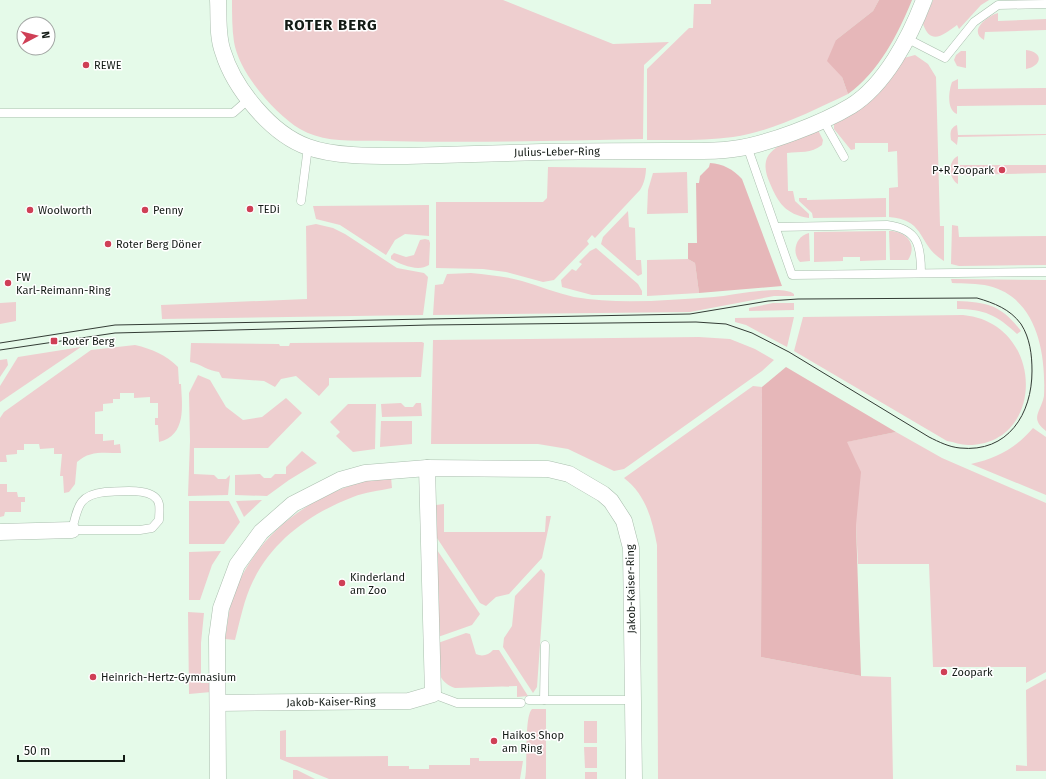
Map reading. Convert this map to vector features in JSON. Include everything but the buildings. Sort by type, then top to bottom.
[{"type":"street","name":"Julius-Leber-Ring","points":[[218,0],[219,30],[222,50],[229,68],[249,99],[264,116],[286,135],[308,147],[347,154],[377,156],[542,152],[691,151],[733,149],[747,146],[823,120],[852,105],[867,94],[882,78],[906,38],[924,0]]},
{"type":"street","points":[[427,468],[432,694]]},
{"type":"street","name":"Jakob-Kaiser-Ring","points":[[218,779],[217,637],[221,608],[237,565],[261,532],[293,504],[340,480],[365,472],[427,468],[548,469],[568,474],[603,494],[611,501],[624,521],[631,548],[634,779]]},
{"type":"street","points":[[0,532],[72,530]]},
{"type":"street","name":"Jakob-Kaiser-Ring","points":[[218,703],[409,701],[432,694]]},
{"type":"lane","points":[[906,38],[945,58],[974,22],[998,5],[1046,4]]},
{"type":"lane","points":[[0,113],[233,113],[249,99]]},
{"type":"lane","points":[[823,120],[844,158]]},
{"type":"lane","points":[[747,146],[792,275],[1046,272]]},
{"type":"lane","points":[[301,201],[308,147]]},
{"type":"lane","points":[[776,227],[887,224],[898,226],[915,237],[919,246],[921,273]]},
{"type":"lane","points":[[142,492],[153,495],[159,504],[159,520],[152,528],[140,530],[72,530],[79,504],[90,494],[142,492]]},
{"type":"lane","points":[[544,646],[544,700]]},
{"type":"lane","points":[[432,694],[457,703],[525,702],[544,700],[633,700]]},
{"type":"shaded area","points":[[232,0],[503,0],[613,44],[669,42],[644,65],[643,139],[418,142],[331,139],[310,134],[290,122],[269,103],[250,79],[237,54],[234,42]]},
{"type":"shaded area","points":[[711,0],[879,0],[873,11],[836,40],[842,77],[848,94],[792,120],[748,134],[712,139],[647,140],[647,69],[689,28],[693,28],[694,4],[711,4]]},
{"type":"shaded area","points":[[879,0],[912,0],[894,39],[878,64],[859,85],[848,94],[842,77],[827,61],[836,40],[873,11]]},
{"type":"shaded area","points":[[933,0],[989,0],[981,5],[959,29],[957,25],[942,35],[934,37],[926,31],[923,24]]},
{"type":"shaded area","points":[[998,13],[998,21],[1046,19],[1046,30],[985,32],[984,40],[978,32],[978,28],[989,17]]},
{"type":"shaded area","points":[[1026,50],[1036,53],[1039,59],[1035,65],[1026,69]]},
{"type":"shaded area","points":[[961,51],[966,51],[966,68],[957,66],[954,60],[956,55]]},
{"type":"shaded area","points":[[915,55],[928,64],[936,77],[940,226],[944,226],[944,261],[935,255],[921,234],[910,223],[901,219],[889,217],[889,188],[898,187],[897,151],[888,152],[888,143],[855,143],[855,149],[851,150],[834,129],[834,123],[904,58]]},
{"type":"shaded area","points":[[958,79],[958,89],[1046,88],[1046,105],[957,106],[957,114],[951,108],[949,95],[952,82]]},
{"type":"shaded area","points":[[957,125],[958,135],[1046,135],[958,137],[957,145],[951,140],[951,131]]},
{"type":"shaded area","points":[[818,130],[823,140],[822,145],[818,148],[810,151],[787,153],[788,191],[793,191],[795,201],[809,214],[809,218],[794,214],[779,201],[768,178],[766,164],[767,158],[776,148],[790,140]]},
{"type":"shaded area","points":[[958,156],[958,165],[1046,165],[1046,173],[958,175],[958,184],[955,182],[950,170],[954,158]]},
{"type":"shaded area","points":[[710,163],[728,168],[742,179],[782,286],[699,293],[695,263],[688,259],[688,243],[697,243],[696,183],[699,183],[700,176],[709,167]]},
{"type":"shaded area","points":[[548,167],[646,168],[646,174],[640,190],[595,238],[592,235],[587,241],[589,244],[554,280],[543,282],[506,272],[483,269],[436,268],[436,202],[543,202],[547,198]]},
{"type":"shaded area","points":[[687,172],[688,213],[647,214],[648,190],[653,173]]},
{"type":"shaded area","points":[[799,198],[807,198],[807,200],[886,198],[886,217],[813,218],[812,213],[799,201]]},
{"type":"shaded area","points":[[429,205],[429,236],[405,234],[395,240],[386,255],[340,225],[316,219],[313,206]]},
{"type":"shaded area","points":[[628,211],[629,227],[635,228],[636,260],[641,260],[642,274],[638,276],[601,244],[603,237]]},
{"type":"shaded area","points":[[316,224],[333,228],[345,234],[397,268],[424,273],[428,277],[423,315],[162,319],[161,305],[307,299],[306,226]]},
{"type":"shaded area","points":[[952,225],[958,226],[959,237],[1046,236],[1046,265],[959,266],[951,264]]},
{"type":"shaded area","points":[[886,231],[886,260],[860,261],[860,257],[843,257],[843,261],[814,262],[814,232]]},
{"type":"shaded area","points":[[889,231],[901,233],[909,240],[912,249],[908,260],[890,260]]},
{"type":"shaded area","points":[[809,233],[810,261],[800,262],[796,254],[796,245],[801,237]]},
{"type":"shaded area","points":[[420,240],[429,240],[430,243],[429,265],[415,268],[391,259],[391,256],[394,253],[406,257],[414,255]]},
{"type":"shaded area","points":[[596,248],[638,284],[642,291],[642,295],[592,295],[562,287],[561,280],[572,269],[576,271],[582,264],[579,262],[590,251]]},
{"type":"shaded area","points":[[688,259],[695,263],[699,293],[647,296],[647,260]]},
{"type":"shaded area","points":[[471,273],[516,279],[561,294],[609,301],[644,301],[714,297],[768,290],[788,291],[794,294],[794,296],[774,296],[690,312],[433,315],[435,285],[443,284],[447,274]]},
{"type":"shaded area","points":[[951,279],[1046,280],[1046,431],[1038,422],[1037,418],[1044,396],[1043,362],[1035,329],[1028,315],[1018,302],[1005,292],[984,285],[952,283]]},
{"type":"shaded area","points":[[957,301],[986,304],[994,307],[1007,316],[1021,331],[1017,334],[1010,327],[990,314],[975,310],[957,309]]},
{"type":"shaded area","points":[[16,302],[16,321],[0,324],[0,303]]},
{"type":"shaded area","points":[[773,303],[794,303],[794,310],[749,311],[749,308]]},
{"type":"shaded area","points":[[963,315],[990,323],[1010,339],[1022,360],[1026,383],[1023,406],[1012,426],[994,440],[968,445],[947,441],[794,351],[803,317]]},
{"type":"shaded area","points":[[794,317],[787,347],[746,325],[735,322],[735,318]]},
{"type":"shaded area","points":[[699,337],[730,339],[755,349],[774,360],[762,371],[624,469],[614,471],[568,449],[538,444],[431,444],[433,340]]},
{"type":"shaded area","points":[[191,343],[279,344],[280,346],[289,346],[290,343],[424,343],[421,377],[329,378],[329,385],[319,396],[296,376],[281,379],[275,387],[264,381],[222,378],[219,372],[190,362]]},
{"type":"shaded area","points":[[135,345],[158,353],[169,359],[178,367],[179,384],[181,384],[182,410],[179,426],[174,433],[168,438],[159,442],[158,425],[155,425],[155,418],[158,418],[158,403],[150,403],[150,397],[134,398],[134,393],[120,393],[120,399],[113,399],[113,403],[103,404],[103,411],[95,412],[95,434],[103,434],[103,441],[114,440],[114,445],[120,444],[121,453],[98,453],[82,458],[77,462],[75,484],[69,492],[64,493],[63,476],[60,476],[62,454],[54,454],[54,448],[40,449],[39,444],[24,444],[24,450],[17,450],[17,454],[6,455],[7,462],[0,462],[0,418],[4,412],[91,350]]},
{"type":"shaded area","points":[[81,347],[0,402],[0,386],[18,357]]},
{"type":"shaded area","points":[[7,359],[8,365],[0,377],[0,360]]},
{"type":"shaded area","points":[[786,367],[896,432],[847,442],[861,472],[856,525],[861,676],[761,657],[762,387]]},
{"type":"shaded area","points":[[198,375],[210,380],[226,407],[243,420],[262,417],[286,398],[302,413],[268,448],[194,448],[194,474],[214,475],[218,479],[226,479],[230,475],[228,495],[188,496],[190,441],[189,393]]},
{"type":"shaded area","points":[[753,386],[762,387],[761,657],[861,676],[891,677],[893,779],[658,779],[657,545],[647,508],[638,492],[624,478]]},
{"type":"shaded area","points":[[401,403],[405,407],[413,407],[416,403],[421,403],[422,416],[382,417],[381,404]]},
{"type":"shaded area","points":[[348,404],[376,404],[375,449],[353,452],[336,436],[340,432],[330,422]]},
{"type":"shaded area","points":[[381,421],[412,421],[412,444],[380,447]]},
{"type":"shaded area","points":[[1033,428],[1046,437],[1046,495],[971,464],[989,459],[1013,447]]},
{"type":"shaded area","points":[[896,432],[942,458],[1046,503],[1046,672],[1026,683],[1026,667],[933,667],[929,564],[858,564],[856,525],[846,442]]},
{"type":"shaded area","points":[[302,451],[317,463],[289,480],[267,496],[235,495],[235,475],[260,474],[264,478],[271,478],[275,474],[286,474],[286,467]]},
{"type":"shaded area","points":[[391,477],[392,488],[362,494],[322,511],[282,541],[261,566],[253,581],[245,603],[235,640],[225,639],[231,603],[239,581],[250,561],[264,543],[280,527],[297,513],[316,501],[337,491],[362,482]]},
{"type":"shaded area","points":[[0,484],[7,484],[7,492],[17,492],[18,497],[25,497],[25,502],[21,502],[21,512],[5,512],[4,516],[0,517]]},
{"type":"shaded area","points":[[262,500],[244,517],[236,501]]},
{"type":"shaded area","points":[[189,501],[229,501],[240,522],[224,544],[189,544]]},
{"type":"shaded area","points":[[444,504],[444,532],[545,532],[546,516],[551,516],[542,558],[509,594],[496,597],[486,606],[480,603],[437,538],[436,505]]},
{"type":"shaded area","points":[[437,550],[480,614],[472,625],[438,637]]},
{"type":"shaded area","points":[[221,551],[212,565],[200,600],[189,600],[189,552]]},
{"type":"shaded area","points":[[541,569],[545,574],[537,687],[533,693],[503,647],[504,638],[512,626],[515,596]]},
{"type":"shaded area","points":[[188,612],[204,613],[201,643],[201,683],[211,683],[211,692],[189,694]]},
{"type":"shaded area","points":[[466,633],[470,634],[476,654],[485,655],[493,650],[499,650],[528,696],[517,697],[517,686],[455,688],[443,681],[440,676],[438,664],[438,643]]},
{"type":"shaded area","points":[[1046,679],[1046,771],[1016,771],[1016,765],[1027,766],[1026,690]]},
{"type":"shaded area","points":[[532,709],[546,709],[546,779],[525,779],[528,721]]},
{"type":"shaded area","points":[[584,721],[597,721],[597,743],[584,743]]},
{"type":"shaded area","points":[[286,730],[286,757],[388,756],[388,766],[409,766],[409,769],[429,769],[429,765],[470,765],[470,758],[479,758],[479,761],[523,761],[520,779],[329,779],[280,759],[280,731]]},
{"type":"shaded area","points":[[584,747],[597,747],[597,768],[585,768]]},
{"type":"shaded area","points":[[293,770],[297,770],[315,779],[293,779]]},
{"type":"shaded area","points":[[585,772],[597,772],[597,779],[585,779]]},
{"type":"tram line","points":[[0,343],[115,325],[690,314],[768,301],[798,299],[977,298],[1007,310],[1021,324],[1027,335],[1030,347],[1032,371],[1028,402],[1022,416],[1014,428],[1004,437],[992,444],[977,448],[960,448],[929,437],[789,352],[752,333],[726,324],[696,322],[429,325],[115,333],[0,350]]},
{"type":"place","name":"REWE","points":[[86,65]]},
{"type":"place","name":"P+R Zoopark","points":[[1002,170]]},
{"type":"place","name":"TEDi","points":[[250,209]]},
{"type":"place","name":"Woolworth","points":[[30,210]]},
{"type":"place","name":"Penny","points":[[145,210]]},
{"type":"place","name":"Roter Berg Döner","points":[[108,244]]},
{"type":"place","name":"FW Karl-Reimann-Ring","points":[[8,283]]},
{"type":"place","name":"Roter Berg","points":[[54,341]]},
{"type":"place","name":"Kinderland am Zoo","points":[[342,583]]},
{"type":"place","name":"Zoopark","points":[[944,672]]},
{"type":"place","name":"Heinrich-Hertz-Gymnasium","points":[[93,677]]},
{"type":"place","name":"Haikos Shop am Ring","points":[[494,741]]},
{"type":"district","name":"ROTER BERG","points":[[331,25]]}]
